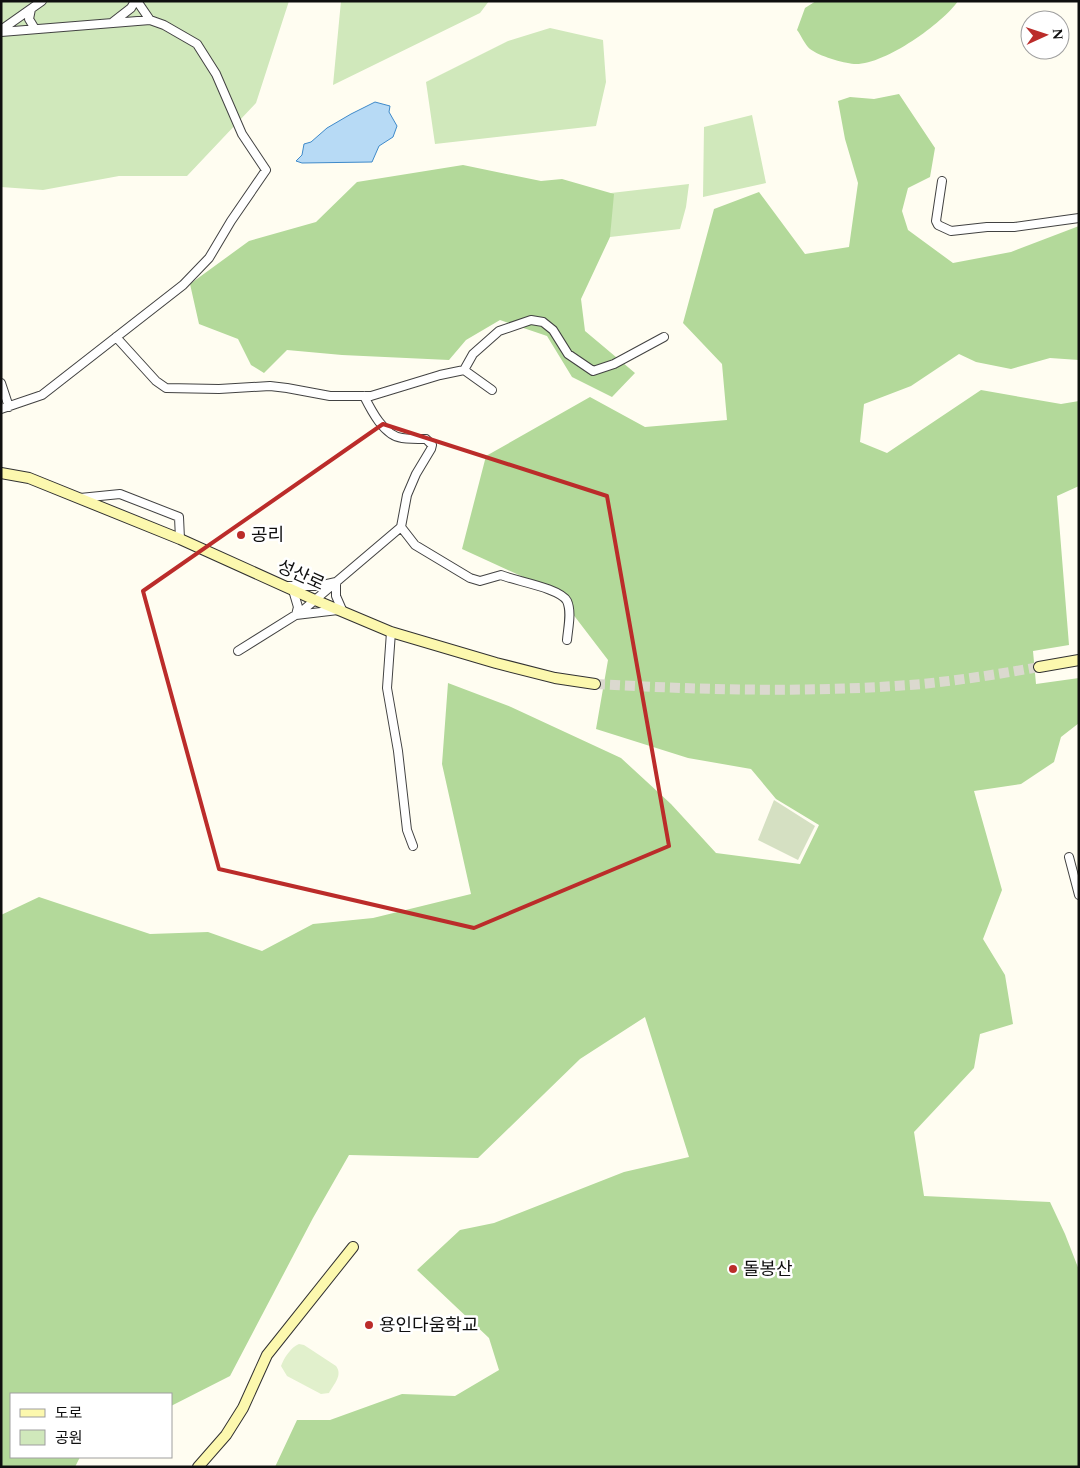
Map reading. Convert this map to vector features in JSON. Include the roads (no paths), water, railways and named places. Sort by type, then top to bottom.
[{"type":"main road","name":"성산로","points":[[1,473],[29,478],[180,539],[391,632],[501,664],[556,678],[595,684]]},
{"type":"main road","points":[[1039,667],[1079,660]]},
{"type":"main road","points":[[198,1467],[226,1435],[243,1408],[267,1355],[353,1247]]},
{"type":"street","points":[[1,31],[42,1]]},
{"type":"street","points":[[113,22],[131,8],[136,1],[150,20]]},
{"type":"street","points":[[31,9],[29,20],[35,29]]},
{"type":"street","points":[[1,31],[150,20],[164,25],[197,44],[216,74],[242,134],[266,170],[209,258],[183,284],[116,338],[42,395],[5,408],[1,383]]},
{"type":"street","points":[[942,181],[936,221],[938,225],[951,231],[987,227],[1014,227],[1079,218]]},
{"type":"street","points":[[464,370],[473,354],[499,330],[531,320],[543,322],[553,330],[568,354],[593,371],[621,360],[664,337]]},
{"type":"street","points":[[116,338],[156,381],[166,388],[219,389],[270,386],[330,396],[371,396],[440,375],[464,370],[492,390]]},
{"type":"street","points":[[238,651],[296,615],[401,528],[407,496],[416,474],[432,445],[426,439],[402,438],[394,435],[386,429],[371,410],[364,396]]},
{"type":"street","points":[[78,498],[120,494],[179,517],[180,539]]},
{"type":"street","points":[[401,528],[415,545],[470,578],[480,581],[501,574],[512,580],[556,592],[562,596],[567,601],[569,613],[567,640]]},
{"type":"street","points":[[296,615],[298,607],[288,588],[318,586],[336,582]]},
{"type":"street","points":[[296,615],[341,611],[336,596],[336,582]]},
{"type":"street","points":[[391,632],[386,688],[398,751],[407,830],[412,846]]},
{"type":"street","points":[[1069,856],[1079,896]]},
{"type":"water","points":[[375,102],[390,106],[389,112],[397,126],[393,137],[379,146],[372,162],[302,163],[296,161],[302,155],[304,144],[311,142],[327,128]]},
{"type":"tunnel","points":[[595,684],[718,689],[841,689],[922,684],[1039,667]]},
{"type":"place","name":"공리","points":[[241,535]]},
{"type":"place","name":"돌봉산","points":[[733,1269]]},
{"type":"place","name":"용인다움학교","points":[[369,1325]]}]
